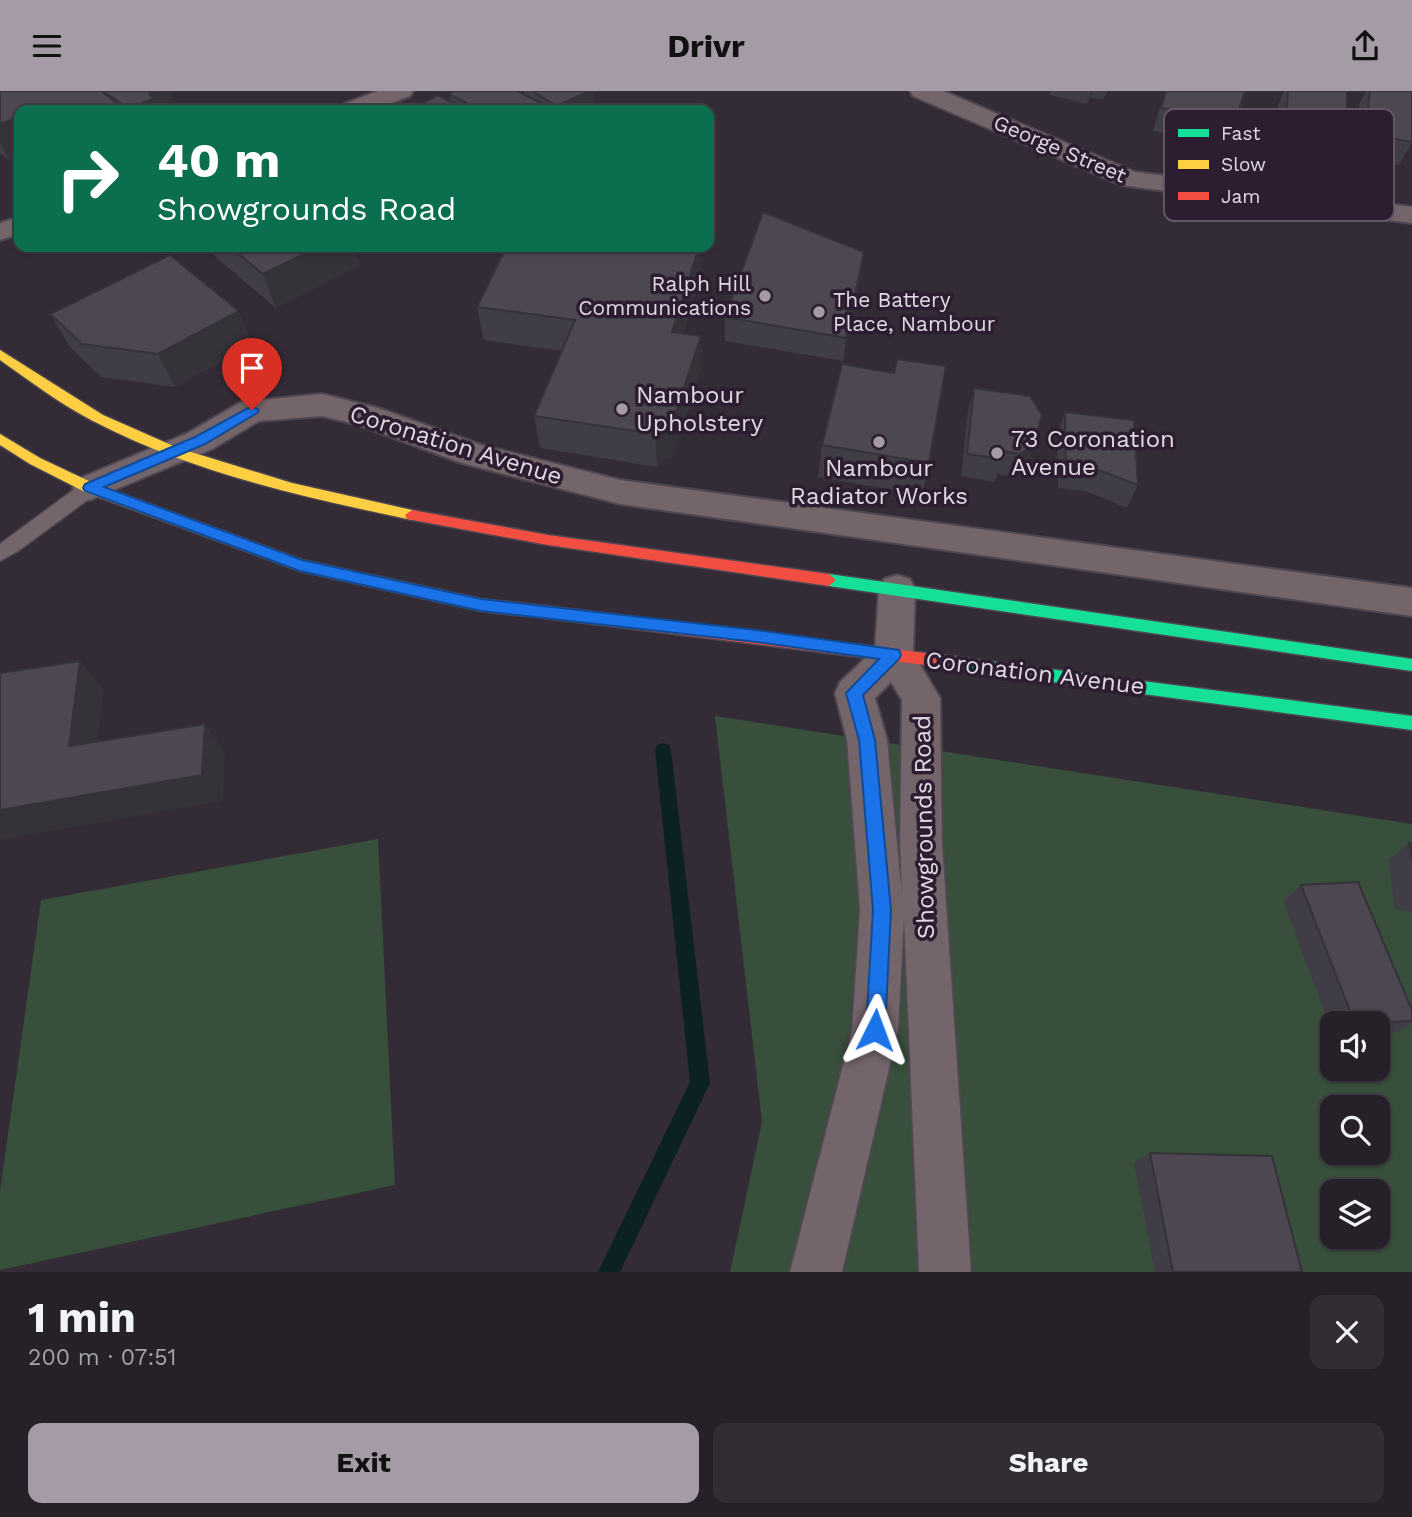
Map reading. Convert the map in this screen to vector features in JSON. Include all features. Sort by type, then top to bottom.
[{"type":"main road","points":[[0,354],[107,423],[175,452],[288,486],[492,532],[702,565],[897,589],[1412,665]]},
{"type":"main road","name":"Coronation Avenue","points":[[0,439],[35,461],[90,488],[300,565],[481,605],[756,636],[1412,723]]},
{"type":"street","points":[[363,105],[401,91]]},
{"type":"street","name":"George Street","points":[[922,91],[1130,179],[1164,183]]},
{"type":"street","name":"George Street","points":[[1394,213],[1412,215]]},
{"type":"street","name":"Coronation Avenue","points":[[90,488],[175,452],[252,410],[322,405],[367,416],[474,455],[620,492],[1412,602]]},
{"type":"street","points":[[894,655],[897,589]]},
{"type":"street","name":"Showgrounds Road","points":[[816,1272],[875,1030],[882,910],[867,740],[854,693],[894,655],[921,698],[921,842],[945,1272]]},
{"type":"lane","points":[[3,548],[34,531],[60,506],[90,488]]},
{"type":"green space","points":[[715,716],[1412,824],[1412,1272],[730,1272],[762,1122]]},
{"type":"green space","points":[[378,839],[395,1185],[0,1270],[0,1191],[41,900]]},
{"type":"building","points":[[0,91],[101,91],[118,105],[14,105],[14,119],[0,124]]},
{"type":"building","points":[[103,91],[156,91],[149,94],[154,98],[138,105],[123,105]]},
{"type":"building","points":[[454,91],[517,91],[545,105],[470,105],[449,94]]},
{"type":"building","points":[[532,91],[589,91],[559,105]]},
{"type":"building","points":[[1166,91],[1245,91],[1239,109],[1161,108]]},
{"type":"building","points":[[1288,91],[1347,91],[1347,109],[1286,109]]},
{"type":"building","points":[[1370,91],[1412,91],[1412,142],[1394,139],[1394,109],[1368,109]]},
{"type":"building","points":[[438,95],[457,105],[419,105]]},
{"type":"building","points":[[763,212],[864,252],[846,338],[725,317]]},
{"type":"building","points":[[236,252],[308,252],[263,274]]},
{"type":"building","points":[[504,252],[697,252],[672,332],[701,336],[672,424],[655,434],[534,416],[575,320],[477,307]]},
{"type":"building","points":[[170,255],[239,311],[158,354],[82,344],[50,314]]},
{"type":"building","name":"Nambour Radiator Works","points":[[897,359],[946,366],[929,463],[822,445],[842,364],[894,373]]},
{"type":"building","points":[[974,388],[1030,396],[1042,415],[1033,446],[1019,454],[1003,451],[1002,459],[967,454]]},
{"type":"building","points":[[1065,412],[1134,420],[1138,485],[1096,469],[1066,465]]},
{"type":"building","points":[[80,661],[69,746],[205,724],[202,775],[0,810],[0,673]]},
{"type":"building","points":[[1358,882],[1412,1010],[1412,1021],[1390,1022],[1390,1011],[1350,1011],[1301,885]]},
{"type":"building","points":[[1150,1153],[1272,1156],[1302,1272],[1173,1272]]},
{"type":"waterway","points":[[609,1272],[700,1083],[663,750]]},
{"type":"traffic: fast","points":[[829,580],[1412,665]]},
{"type":"traffic: fast","points":[[949,662],[1412,723]]},
{"type":"traffic: slow","points":[[0,354],[85,411],[173,451],[292,488],[412,515]]},
{"type":"traffic: slow","points":[[0,439],[35,461],[90,488],[300,565],[481,605],[545,612]]},
{"type":"traffic: jam","points":[[412,515],[548,540],[829,580]]},
{"type":"traffic: jam","points":[[545,612],[949,662]]},
{"type":"place","name":"Ralph Hill Communications","points":[[765,296]]},
{"type":"place","name":"The Battery Place, Nambour","points":[[819,312]]},
{"type":"place","name":"Nambour Upholstery","points":[[622,409]]},
{"type":"place","name":"Nambour Radiator Works","points":[[879,442]]},
{"type":"place","name":"73 Coronation Avenue","points":[[997,453]]},
{"type":"route","points":[[252,410],[200,441],[90,488],[300,565],[481,605],[756,636],[894,655],[854,693],[867,740],[882,910],[875,1030]]}]
